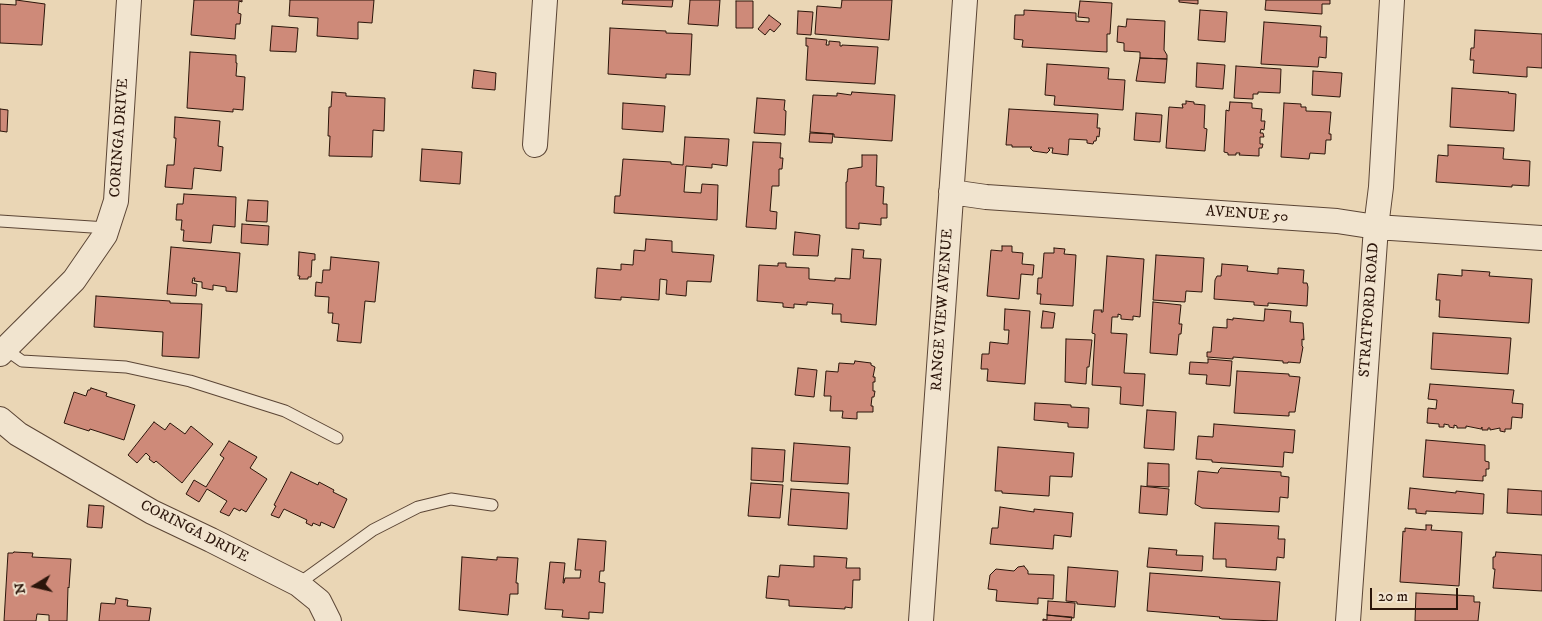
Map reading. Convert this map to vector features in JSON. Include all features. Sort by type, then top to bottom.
[{"type":"street","name":"CORINGA DRIVE","points":[[2,351],[74,280],[105,235],[116,201],[129,0]]},
{"type":"street","points":[[535,145],[545,0]]},
{"type":"street","name":"RANGE VIEW AVENUE","points":[[921,621],[965,0]]},
{"type":"street","name":"STRATFORD ROAD","points":[[1348,621],[1376,227],[1381,187],[1392,0]]},
{"type":"street","name":"AVENUE 50","points":[[951,192],[986,197],[1542,238]]},
{"type":"street","name":"CORINGA DRIVE","points":[[0,419],[18,434],[152,512],[298,584],[319,601],[329,621]]},
{"type":"lane","points":[[0,221],[107,228]]},
{"type":"lane","points":[[2,351],[22,361],[126,368],[190,382],[285,411],[337,438]]},
{"type":"lane","points":[[298,584],[373,530],[418,506],[451,499],[492,505]]},
{"type":"building","points":[[16,0],[45,4],[42,45],[0,43],[0,4],[16,5]]},
{"type":"building","points":[[194,0],[242,0],[242,2],[239,1],[238,13],[241,14],[240,24],[236,24],[235,39],[191,35]]},
{"type":"building","points":[[290,0],[374,0],[372,23],[358,22],[358,39],[317,36],[318,18],[289,16]]},
{"type":"building","points":[[623,0],[673,0],[672,7],[622,4]]},
{"type":"building","points":[[690,0],[720,0],[718,26],[688,24]]},
{"type":"building","points":[[842,0],[892,0],[889,40],[815,34],[817,6],[841,8]]},
{"type":"building","points":[[1179,0],[1198,0],[1198,4],[1179,2]]},
{"type":"building","points":[[1266,0],[1330,0],[1330,4],[1322,4],[1322,14],[1265,10]]},
{"type":"building","points":[[736,1],[753,1],[753,28],[736,28]]},
{"type":"building","points":[[1080,1],[1112,3],[1110,34],[1107,34],[1107,52],[1022,47],[1023,40],[1014,39],[1015,15],[1024,15],[1024,10],[1076,13],[1076,21],[1089,22],[1089,18],[1078,17]]},
{"type":"building","points":[[1200,10],[1227,12],[1225,42],[1198,40]]},
{"type":"building","points":[[798,11],[813,12],[811,35],[797,34]]},
{"type":"building","points":[[769,15],[781,24],[774,32],[770,29],[765,35],[758,29]]},
{"type":"building","points":[[1127,19],[1165,21],[1164,50],[1167,59],[1140,58],[1140,52],[1124,51],[1124,43],[1117,42],[1118,26],[1126,27]]},
{"type":"building","points":[[1264,22],[1321,26],[1320,37],[1327,37],[1326,58],[1319,57],[1318,67],[1261,64]]},
{"type":"building","points":[[272,26],[298,28],[296,52],[270,51]]},
{"type":"building","points":[[610,28],[692,34],[690,75],[666,74],[666,78],[664,78],[608,74]]},
{"type":"building","points":[[1475,30],[1542,34],[1542,68],[1527,67],[1527,77],[1473,73],[1474,60],[1470,60],[1471,48],[1474,48]]},
{"type":"building","points":[[806,38],[827,40],[826,45],[829,45],[829,41],[840,42],[840,46],[878,47],[875,84],[806,80],[808,46],[806,46]]},
{"type":"building","points":[[190,52],[236,55],[236,76],[245,77],[243,110],[233,109],[233,112],[187,108]]},
{"type":"building","points":[[1140,58],[1167,59],[1165,83],[1136,81]]},
{"type":"building","points":[[1197,63],[1225,65],[1223,89],[1196,87]]},
{"type":"building","points":[[1047,64],[1109,68],[1108,79],[1125,80],[1123,110],[1054,105],[1055,96],[1045,95]]},
{"type":"building","points":[[1236,66],[1281,69],[1280,93],[1258,92],[1258,94],[1253,94],[1253,99],[1234,98]]},
{"type":"building","points":[[474,70],[496,73],[495,90],[472,88]]},
{"type":"building","points":[[1313,71],[1342,73],[1340,97],[1312,95]]},
{"type":"building","points":[[1452,88],[1516,94],[1514,131],[1450,127]]},
{"type":"building","points":[[332,92],[346,93],[346,96],[385,98],[384,131],[373,130],[372,157],[329,156],[329,107],[331,107]]},
{"type":"building","points":[[852,92],[895,95],[892,141],[834,137],[834,134],[810,132],[813,95],[837,96],[837,93],[851,95]]},
{"type":"building","points":[[757,98],[785,100],[785,135],[754,133]]},
{"type":"building","points":[[1186,101],[1205,105],[1204,128],[1207,129],[1205,151],[1166,148],[1169,107],[1183,108],[1182,104],[1186,104]]},
{"type":"building","points":[[1230,102],[1252,103],[1252,108],[1262,109],[1261,121],[1265,121],[1264,130],[1261,129],[1260,133],[1263,133],[1264,137],[1260,137],[1260,144],[1263,144],[1262,148],[1259,148],[1259,156],[1239,155],[1240,153],[1228,155],[1228,153],[1224,152],[1226,110],[1229,111]]},
{"type":"building","points":[[623,103],[665,106],[663,132],[622,129]]},
{"type":"building","points":[[1284,103],[1301,104],[1301,107],[1306,107],[1306,111],[1331,112],[1329,134],[1331,134],[1331,140],[1326,140],[1325,154],[1310,153],[1309,159],[1281,157]]},
{"type":"building","points":[[0,109],[8,110],[7,132],[0,131]]},
{"type":"building","points":[[1009,109],[1098,114],[1097,128],[1100,128],[1099,137],[1097,136],[1093,144],[1087,143],[1087,140],[1069,139],[1068,155],[1052,153],[1053,148],[1048,148],[1050,150],[1047,153],[1033,151],[1030,148],[1032,147],[1012,147],[1012,145],[1006,145]]},
{"type":"building","points":[[1136,113],[1162,115],[1160,142],[1134,140]]},
{"type":"building","points":[[175,117],[220,121],[218,146],[223,147],[221,171],[194,168],[192,189],[165,187],[167,165],[174,165]]},
{"type":"building","points":[[810,133],[833,134],[832,143],[809,142]]},
{"type":"building","points":[[685,137],[729,139],[727,166],[712,164],[712,168],[686,166],[684,192],[701,193],[702,184],[718,185],[717,220],[614,213],[615,196],[620,196],[623,159],[671,162],[671,164],[683,165]]},
{"type":"building","points":[[753,142],[781,143],[780,158],[783,158],[782,169],[779,169],[779,186],[772,186],[770,211],[777,212],[776,229],[746,227]]},
{"type":"building","points":[[1448,145],[1504,148],[1503,159],[1530,161],[1529,186],[1512,185],[1512,187],[1436,182],[1438,155],[1448,156]]},
{"type":"building","points":[[422,149],[462,152],[460,184],[420,181]]},
{"type":"building","points":[[862,155],[877,155],[876,186],[884,187],[883,204],[887,204],[887,218],[881,218],[881,225],[859,223],[859,229],[846,228],[846,182],[848,169],[862,167]]},
{"type":"building","points":[[184,194],[236,197],[235,227],[213,225],[211,243],[183,241],[184,230],[181,230],[182,220],[176,220],[177,204],[183,204]]},
{"type":"building","points":[[248,200],[268,201],[267,222],[246,221]]},
{"type":"building","points":[[242,224],[269,226],[268,245],[241,243]]},
{"type":"building","points":[[795,232],[820,235],[818,256],[793,255]]},
{"type":"building","points":[[646,239],[672,241],[672,252],[714,255],[711,282],[687,281],[686,296],[666,294],[667,280],[660,279],[659,300],[621,297],[621,300],[595,298],[597,268],[621,270],[621,264],[633,265],[634,250],[645,251]]},
{"type":"building","points":[[1002,246],[1012,246],[1012,252],[1023,253],[1022,264],[1034,265],[1033,275],[1021,274],[1019,299],[987,296],[991,250],[1002,251]]},
{"type":"building","points":[[171,247],[240,253],[237,292],[226,291],[226,287],[213,285],[213,290],[202,288],[202,282],[194,281],[195,278],[193,278],[192,283],[197,284],[196,296],[167,294]]},
{"type":"building","points":[[1054,248],[1065,249],[1064,254],[1076,255],[1073,306],[1040,304],[1041,294],[1037,294],[1038,278],[1042,278],[1044,253],[1054,253]]},
{"type":"building","points":[[852,249],[864,250],[863,258],[881,259],[876,325],[841,322],[841,314],[832,314],[833,304],[807,302],[807,305],[794,304],[794,308],[783,307],[783,303],[757,301],[759,265],[778,266],[778,263],[786,263],[786,267],[809,268],[809,279],[835,281],[835,278],[850,279]]},
{"type":"building","points":[[299,252],[315,254],[315,260],[312,260],[311,277],[308,277],[308,279],[299,279],[300,276],[298,276]]},
{"type":"building","points":[[1156,255],[1204,258],[1202,292],[1186,291],[1185,302],[1153,300]]},
{"type":"building","points":[[1107,256],[1144,259],[1140,317],[1133,316],[1133,320],[1121,319],[1121,315],[1118,314],[1118,317],[1112,317],[1111,333],[1127,334],[1124,373],[1145,374],[1143,406],[1120,404],[1121,387],[1092,385],[1095,334],[1092,333],[1094,310],[1102,310],[1101,312],[1103,312]]},
{"type":"building","points":[[331,257],[379,262],[375,302],[365,301],[361,343],[337,341],[339,324],[332,323],[333,313],[328,313],[329,297],[315,296],[316,282],[322,283],[323,270],[330,270]]},
{"type":"building","points":[[1222,264],[1248,266],[1247,271],[1278,274],[1278,268],[1304,270],[1303,283],[1307,283],[1308,287],[1307,306],[1268,303],[1268,306],[1254,305],[1254,302],[1214,299],[1215,280],[1217,276],[1221,276]]},
{"type":"building","points":[[1462,270],[1490,272],[1489,276],[1532,279],[1529,323],[1439,317],[1440,300],[1436,300],[1438,274],[1462,276]]},
{"type":"building","points":[[96,296],[202,304],[199,358],[162,356],[163,332],[94,327]]},
{"type":"building","points":[[1153,302],[1181,305],[1179,324],[1182,324],[1177,355],[1150,353]]},
{"type":"building","points":[[1005,309],[1030,311],[1025,384],[987,381],[988,369],[981,369],[982,354],[989,354],[990,342],[1008,344],[1009,330],[1004,330]]},
{"type":"building","points":[[1265,309],[1291,311],[1290,322],[1303,323],[1304,340],[1302,339],[1303,347],[1300,363],[1283,363],[1283,361],[1233,357],[1233,359],[1207,357],[1207,352],[1211,352],[1213,327],[1227,328],[1227,319],[1233,320],[1233,318],[1264,321]]},
{"type":"building","points":[[1043,311],[1055,313],[1053,328],[1041,328]]},
{"type":"building","points":[[1433,333],[1511,338],[1508,374],[1431,369]]},
{"type":"building","points":[[1066,339],[1092,340],[1086,384],[1065,382]]},
{"type":"building","points":[[1208,359],[1232,361],[1230,386],[1206,384],[1207,375],[1189,374],[1190,362],[1208,363]]},
{"type":"building","points":[[855,361],[871,363],[875,367],[873,391],[875,391],[871,406],[873,406],[873,412],[857,412],[857,419],[842,418],[843,411],[830,411],[831,396],[824,396],[826,371],[838,372],[839,363],[854,364]]},
{"type":"building","points":[[798,368],[817,370],[814,397],[795,395]]},
{"type":"building","points":[[1237,371],[1289,374],[1289,376],[1300,377],[1295,412],[1289,412],[1289,416],[1234,413]]},
{"type":"building","points":[[1430,384],[1514,390],[1512,403],[1523,404],[1522,418],[1512,417],[1511,429],[1505,429],[1505,432],[1500,431],[1500,428],[1482,430],[1482,427],[1481,429],[1466,426],[1466,428],[1457,428],[1454,425],[1454,428],[1444,424],[1444,427],[1439,427],[1439,424],[1427,423],[1428,408],[1436,409],[1437,400],[1428,399]]},
{"type":"building","points":[[91,388],[107,393],[106,396],[135,405],[124,440],[64,423],[74,392],[86,396]]},
{"type":"building","points":[[1035,403],[1089,408],[1088,428],[1068,427],[1068,423],[1034,420]]},
{"type":"building","points":[[1147,410],[1176,412],[1174,450],[1144,448]]},
{"type":"building","points":[[154,422],[165,430],[170,423],[185,434],[191,426],[213,444],[182,483],[156,461],[154,463],[149,459],[150,457],[146,453],[137,463],[128,455]]},
{"type":"building","points":[[1214,424],[1295,430],[1293,453],[1284,452],[1283,467],[1212,462],[1212,460],[1196,459],[1198,436],[1213,437]]},
{"type":"building","points":[[1426,440],[1485,445],[1485,461],[1489,462],[1489,469],[1486,469],[1486,476],[1483,476],[1483,481],[1423,477]]},
{"type":"building","points":[[229,441],[257,457],[250,468],[267,479],[246,512],[234,508],[229,516],[220,512],[227,501],[207,489],[199,502],[186,494],[194,480],[206,487],[224,458],[220,455]]},
{"type":"building","points":[[794,443],[850,447],[848,484],[791,481]]},
{"type":"building","points":[[998,447],[1074,453],[1072,477],[1050,476],[1049,496],[995,491]]},
{"type":"building","points":[[752,448],[785,450],[783,482],[751,480]]},
{"type":"building","points":[[1148,463],[1169,464],[1169,487],[1147,486]]},
{"type":"building","points":[[1221,468],[1281,472],[1281,476],[1289,477],[1288,498],[1280,497],[1279,512],[1202,508],[1195,504],[1198,471],[1218,473]]},
{"type":"building","points":[[291,472],[318,485],[319,482],[347,499],[334,528],[321,522],[320,526],[313,523],[312,526],[306,523],[307,520],[284,509],[279,518],[271,515]]},
{"type":"building","points":[[751,483],[783,485],[780,518],[748,516]]},
{"type":"building","points":[[1141,486],[1169,489],[1167,515],[1139,513]]},
{"type":"building","points":[[1410,488],[1484,494],[1483,514],[1426,511],[1426,514],[1416,513],[1416,509],[1408,509]]},
{"type":"building","points":[[791,489],[849,493],[847,529],[788,525]]},
{"type":"building","points":[[1508,489],[1542,491],[1542,515],[1507,513]]},
{"type":"building","points":[[89,505],[104,506],[102,528],[87,527]]},
{"type":"building","points":[[1000,507],[1034,512],[1034,509],[1073,513],[1071,537],[1054,535],[1053,549],[990,544],[992,528],[998,528]]},
{"type":"building","points":[[1215,523],[1279,526],[1278,539],[1285,539],[1284,558],[1277,557],[1276,570],[1226,567],[1226,559],[1213,559]]},
{"type":"building","points":[[1426,525],[1432,525],[1431,530],[1462,532],[1459,586],[1400,582],[1403,531],[1405,532],[1405,528],[1426,530]]},
{"type":"building","points":[[578,539],[606,541],[604,571],[600,571],[599,582],[605,583],[603,613],[589,612],[589,619],[562,617],[563,610],[545,609],[550,562],[565,563],[563,583],[565,578],[580,578],[581,570],[575,570]]},
{"type":"building","points":[[1149,548],[1177,550],[1176,555],[1203,556],[1202,571],[1147,567]]},
{"type":"building","points":[[1496,552],[1542,555],[1542,591],[1493,588],[1495,569],[1493,569],[1493,557],[1495,557]]},
{"type":"building","points":[[8,553],[33,553],[32,557],[71,559],[67,621],[49,621],[49,615],[37,614],[36,621],[4,621]]},
{"type":"building","points":[[814,556],[847,558],[846,568],[860,568],[860,580],[853,580],[852,608],[789,606],[789,600],[766,598],[768,576],[779,577],[780,565],[814,567]]},
{"type":"building","points":[[462,557],[497,560],[497,557],[518,558],[516,583],[518,583],[518,594],[510,594],[508,615],[459,610]]},
{"type":"building","points":[[1024,566],[1028,574],[1054,575],[1053,599],[1038,598],[1038,604],[996,601],[997,590],[988,589],[990,575],[996,569],[1014,571],[1018,567]]},
{"type":"building","points":[[1068,567],[1118,571],[1115,607],[1077,604],[1077,602],[1066,601]]},
{"type":"building","points":[[1150,573],[1280,582],[1277,621],[1222,619],[1220,617],[1147,611]]},
{"type":"building","points":[[1416,593],[1474,596],[1474,602],[1480,602],[1478,621],[1415,621]]},
{"type":"building","points":[[116,598],[128,600],[127,606],[151,608],[149,621],[99,621],[101,603],[115,604]]},
{"type":"building","points":[[1048,601],[1075,603],[1074,618],[1047,615]]},
{"type":"building","points":[[1047,615],[1072,617],[1071,621],[1043,621],[1043,619],[1047,620]]}]
